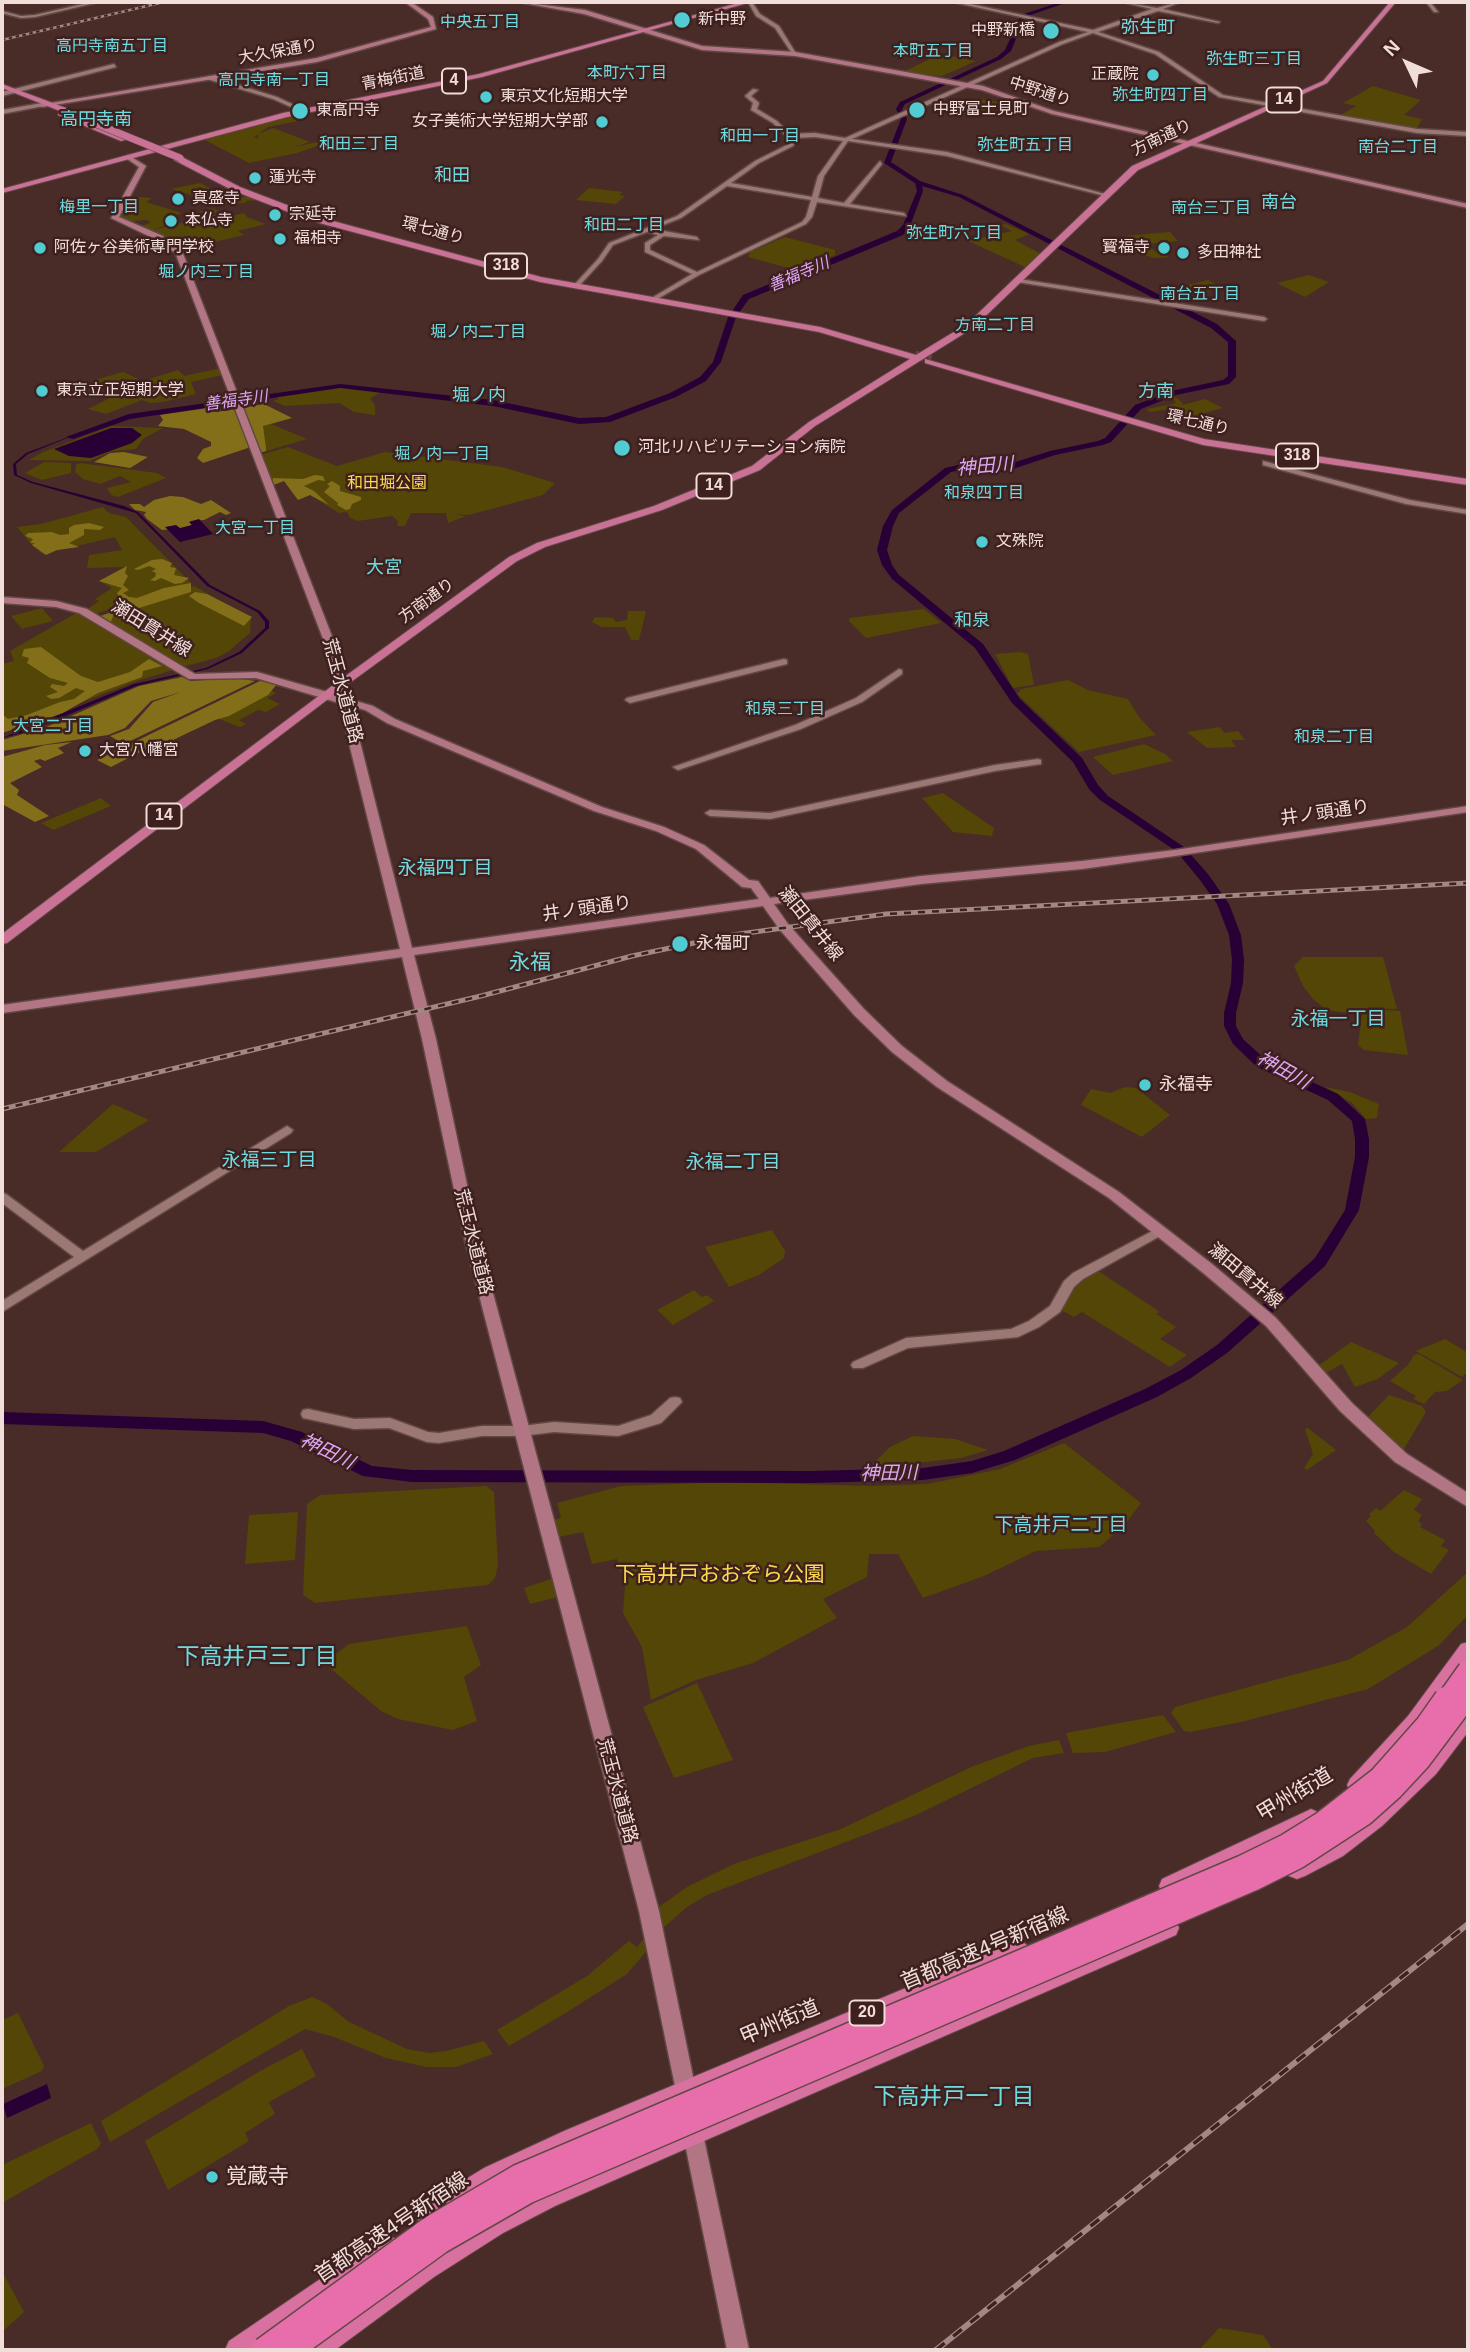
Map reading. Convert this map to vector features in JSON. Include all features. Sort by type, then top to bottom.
[{"type":"highway","name":"甲州街道","points":[[238,2350],[436,2211],[492,2176],[588,2132],[1154,1893],[1271,1840],[1311,1818],[1368,1774],[1415,1722],[1468,1650]]},
{"type":"highway","name":"首都高速4号新宿線","points":[[264,2350],[432,2228],[519,2177],[1243,1868],[1288,1846],[1353,1803],[1381,1779],[1428,1726],[1468,1670]]},
{"type":"highway","name":"首都高速4号新宿線","points":[[289,2350],[440,2241],[483,2214],[537,2186],[1253,1878],[1297,1856],[1353,1820],[1391,1788],[1439,1733],[1468,1692]]},
{"type":"highway","name":"20","points":[[314,2350],[425,2268],[494,2224],[546,2197],[1108,1956],[1275,1881],[1335,1849],[1376,1820],[1402,1796],[1429,1768],[1468,1717]]},
{"type":"highway","points":[[588,2132],[604,2172]]},
{"type":"highway","points":[[528,2159],[546,2197]]},
{"type":"main road","name":"大久保通り","points":[[45,105],[317,60],[435,28],[431,18],[408,2]]},
{"type":"main road","name":"中野通り","points":[[520,2],[587,12],[702,48],[795,54],[990,90],[1052,113],[1468,206]]},
{"type":"main road","name":"青梅街道","points":[[2,190],[303,111],[467,78],[747,2]]},
{"type":"main road","name":"方南通り","points":[[2,940],[340,685],[520,555],[550,542],[658,508],[756,468],[812,424],[974,324],[1139,166],[1327,80],[1393,2]]},
{"type":"main road","name":"環七通り","points":[[5,91],[72,113],[92,123]]},
{"type":"main road","name":"環七通り","points":[[5,91],[178,158],[234,186],[315,219],[533,277],[804,326],[1203,442],[1468,480]]},
{"type":"main road","points":[[61,113],[157,148]]},
{"type":"main road","points":[[72,113],[157,148],[234,186]]},
{"type":"main road","name":"青梅街道","points":[[2,190],[157,148]]},
{"type":"main road","name":"荒玉水道道路","points":[[128,157],[143,166],[115,218],[160,238],[165,245],[178,251],[330,643],[429,1039],[471,1241],[649,1911],[686,2091]]},
{"type":"main road","name":"瀬田貫井線","points":[[2,600],[56,604],[83,611],[186,673],[201,677],[252,674],[345,699],[598,809],[685,839],[712,854],[746,884],[754,884],[765,902],[834,984],[897,1049],[942,1084],[1083,1174],[1158,1232],[1260,1313],[1310,1364],[1346,1407],[1401,1458],[1468,1502]]},
{"type":"main road","name":"井ノ頭通り","points":[[2,1009],[921,880],[1111,862],[1468,809]]},
{"type":"main road","points":[[694,2134],[738,2350]]},
{"type":"street","points":[[2,12],[32,17],[97,2]]},
{"type":"street","points":[[747,2],[758,15],[778,29],[795,54]]},
{"type":"street","points":[[955,2],[1091,31],[1157,53],[1218,95],[1417,131],[1468,134]]},
{"type":"street","points":[[1124,2],[1218,22]]},
{"type":"street","points":[[655,299],[697,274],[801,225],[809,218],[821,176],[847,139],[1091,31],[1178,2]]},
{"type":"street","points":[[1428,2],[1436,11]]},
{"type":"street","points":[[5,91],[114,66]]},
{"type":"street","points":[[209,78],[275,98],[303,111]]},
{"type":"street","points":[[577,284],[611,244],[681,216],[760,161],[788,149],[793,140],[775,122],[754,110],[756,103],[748,95],[755,90]]},
{"type":"street","points":[[2,101],[21,97]]},
{"type":"street","points":[[2,112],[45,105]]},
{"type":"street","points":[[789,136],[814,135],[950,155],[1107,196]]},
{"type":"street","points":[[847,204],[880,163]]},
{"type":"street","points":[[727,184],[904,215]]},
{"type":"street","points":[[647,230],[697,239]]},
{"type":"street","points":[[663,234],[647,244],[647,251],[697,274]]},
{"type":"street","points":[[1019,281],[1264,319]]},
{"type":"street","points":[[1266,463],[1416,504],[1468,512]]},
{"type":"street","points":[[630,700],[784,662]]},
{"type":"street","points":[[678,767],[798,727],[859,699],[899,672]]},
{"type":"street","points":[[710,813],[770,816],[995,768],[1038,762]]},
{"type":"street","points":[[2,1307],[287,1130]]},
{"type":"street","points":[[2,1197],[83,1257]]},
{"type":"street","points":[[858,1365],[906,1343],[1013,1334],[1034,1324],[1055,1309],[1069,1284],[1079,1276],[1158,1232]]},
{"type":"street","points":[[308,1415],[354,1424],[390,1423],[426,1437],[456,1437],[482,1431],[522,1432],[554,1427],[618,1431],[656,1419],[675,1402]]},
{"type":"green space","points":[[940,54],[976,61],[942,76],[903,72]]},
{"type":"green space","points":[[1373,86],[1421,100],[1404,115],[1422,119],[1416,130],[1339,116],[1356,106],[1343,103]]},
{"type":"green space","points":[[975,98],[1002,103],[985,117],[951,112]]},
{"type":"green space","points":[[293,115],[304,120],[268,127],[258,134],[273,128],[310,142],[292,148],[357,132],[297,153],[249,163],[203,139]]},
{"type":"green space","points":[[200,183],[211,189],[227,188],[220,191],[239,198],[247,196],[258,200],[222,204],[171,189]]},
{"type":"green space","points":[[589,188],[623,192],[619,195],[625,196],[616,204],[576,200]]},
{"type":"green space","points":[[127,196],[152,198],[146,202],[182,213],[163,219],[172,223],[153,230],[196,219],[188,215],[212,208],[219,211],[212,214],[224,218],[244,213],[247,217],[266,224],[238,231],[244,235],[180,250],[138,228],[151,222],[123,222],[116,215]]},
{"type":"green space","points":[[1006,224],[1029,234],[1015,240],[1041,254],[1027,268],[968,241],[1012,231],[1001,225]]},
{"type":"green space","points":[[1170,232],[1178,241],[1146,244],[1169,257],[1154,258],[1130,250],[1133,248],[1131,247],[1139,245],[1131,244],[1124,236]]},
{"type":"green space","points":[[785,237],[835,250],[835,255],[802,268],[788,268],[748,257],[750,252]]},
{"type":"green space","points":[[1309,275],[1329,282],[1305,297],[1277,283]]},
{"type":"green space","points":[[1208,280],[1221,287],[1184,298],[1168,290]]},
{"type":"green space","points":[[221,368],[223,375],[191,382],[196,394],[163,402],[151,403],[142,400],[106,414],[88,409],[122,392],[91,382],[98,379],[123,372],[143,381],[178,370],[184,376]]},
{"type":"green space","points":[[337,387],[380,392],[370,399],[375,405],[375,415],[354,412],[339,403],[285,406],[273,401],[279,399],[275,396]]},
{"type":"green space","points":[[1174,396],[1182,405],[1205,399],[1223,408],[1186,418],[1169,409],[1150,412],[1146,409],[1174,404],[1176,402],[1170,397]]},
{"type":"green space","points":[[264,404],[292,418],[271,424],[307,439],[260,453],[243,408]]},
{"type":"green space","points":[[111,426],[163,428],[143,439],[136,449],[112,451],[90,461],[29,460],[43,452]]},
{"type":"green space","name":"和田堀公園","points":[[288,447],[337,466],[385,452],[502,467],[555,483],[543,495],[469,515],[452,514],[466,516],[448,523],[446,513],[411,513],[405,526],[397,526],[398,521],[392,516],[358,521],[350,518],[347,512],[339,513],[310,495],[298,500],[284,481],[271,486],[260,455]]},
{"type":"green space","points":[[44,462],[71,463],[71,473],[42,480],[25,473]]},
{"type":"green space","points":[[80,463],[157,473],[166,478],[118,497],[111,495],[107,488],[131,482],[120,476],[100,484],[83,479],[75,472],[76,465]]},
{"type":"green space","points":[[103,507],[109,513],[126,517],[191,583],[95,614],[86,610],[99,601],[95,599],[112,588],[99,581],[126,567],[87,568],[89,555],[122,550],[115,537],[43,554],[17,527],[41,524]]},
{"type":"green space","points":[[194,586],[251,619],[250,633],[216,658],[182,667],[99,616]]},
{"type":"green space","points":[[42,608],[53,621],[22,629],[11,616]]},
{"type":"green space","points":[[924,609],[941,623],[866,638],[849,621],[849,618]]},
{"type":"green space","points":[[628,611],[646,611],[639,640],[631,640],[625,627],[602,627],[592,622],[595,617],[613,618],[616,622],[627,620]]},
{"type":"green space","points":[[78,612],[173,670],[137,681],[2,733],[2,664],[14,661],[10,651]]},
{"type":"green space","points":[[995,654],[1028,654],[1034,685],[1013,688]]},
{"type":"green space","points":[[1068,680],[1088,690],[1128,699],[1139,717],[1156,735],[1079,752],[1017,694],[1021,689]]},
{"type":"green space","points":[[277,684],[270,690],[276,693],[267,698],[280,704],[266,712],[258,710],[239,720],[246,724],[240,727],[219,719]]},
{"type":"green space","points":[[1220,727],[1224,733],[1238,731],[1245,740],[1231,740],[1236,747],[1207,748],[1187,732]]},
{"type":"green space","points":[[1144,744],[1173,761],[1113,775],[1093,757]]},
{"type":"green space","points":[[943,793],[994,828],[992,836],[953,832],[922,798]]},
{"type":"green space","points":[[101,798],[111,806],[53,830],[41,823]]},
{"type":"green space","points":[[1303,957],[1383,957],[1397,1009],[1361,1008],[1400,1011],[1408,1055],[1364,1050],[1358,1045],[1362,1015],[1327,1010],[1313,999],[1303,986],[1294,966]]},
{"type":"green space","points":[[1125,1087],[1136,1088],[1170,1115],[1142,1137],[1081,1105],[1091,1089],[1110,1093]]},
{"type":"green space","points":[[1325,1087],[1350,1092],[1379,1104],[1377,1118],[1366,1119],[1352,1103]]},
{"type":"green space","points":[[113,1104],[149,1120],[96,1152],[59,1152]]},
{"type":"green space","points":[[772,1230],[785,1251],[784,1258],[759,1275],[729,1287],[705,1247]]},
{"type":"green space","points":[[1097,1270],[1160,1312],[1156,1314],[1176,1327],[1160,1339],[1187,1355],[1170,1367],[1082,1312],[1074,1317],[1061,1310],[1072,1286]]},
{"type":"green space","points":[[694,1290],[702,1297],[707,1295],[714,1301],[673,1325],[657,1310]]},
{"type":"green space","points":[[1445,1339],[1468,1353],[1468,1372],[1462,1377],[1416,1351]]},
{"type":"green space","points":[[1351,1342],[1399,1363],[1378,1379],[1355,1387],[1342,1364],[1324,1374],[1318,1366]]},
{"type":"green space","points":[[1419,1354],[1463,1380],[1447,1391],[1435,1392],[1424,1404],[1413,1399],[1416,1396],[1390,1381],[1408,1365],[1414,1355]]},
{"type":"green space","points":[[1389,1395],[1422,1406],[1426,1412],[1402,1452],[1366,1419]]},
{"type":"green space","points":[[1308,1428],[1336,1450],[1307,1470],[1304,1468],[1313,1454],[1305,1429]]},
{"type":"green space","points":[[913,1436],[955,1439],[988,1450],[961,1458],[872,1465],[890,1447]]},
{"type":"green space","name":"下高井戸おおぞら公園","points":[[1064,1443],[1141,1503],[1123,1527],[1099,1547],[1036,1551],[984,1576],[923,1598],[898,1554],[869,1554],[867,1577],[823,1599],[837,1618],[753,1663],[696,1680],[651,1700],[642,1647],[623,1613],[625,1585],[617,1559],[592,1564],[583,1532],[554,1538],[551,1521],[561,1518],[557,1503],[621,1486],[728,1482],[869,1486],[928,1484],[1000,1469]]},
{"type":"green space","points":[[486,1486],[494,1492],[498,1565],[495,1578],[488,1585],[315,1603],[303,1595],[307,1504],[320,1495]]},
{"type":"green space","points":[[1404,1490],[1422,1499],[1414,1510],[1422,1515],[1418,1521],[1422,1524],[1420,1527],[1445,1540],[1441,1546],[1449,1550],[1431,1574],[1394,1552],[1374,1533],[1366,1521],[1376,1508],[1380,1511]]},
{"type":"green space","points":[[298,1512],[295,1560],[245,1564],[249,1515]]},
{"type":"green space","points":[[1468,1572],[1468,1615],[1438,1646],[1368,1689],[1241,1722],[1190,1732],[1184,1731],[1171,1713],[1175,1707],[1348,1660],[1407,1627]]},
{"type":"green space","points":[[557,1577],[562,1596],[530,1604],[524,1588]]},
{"type":"green space","points":[[467,1626],[481,1665],[464,1677],[477,1721],[453,1730],[398,1719],[381,1711],[324,1663],[349,1644]]},
{"type":"green space","points":[[697,1683],[733,1760],[674,1778],[643,1707]]},
{"type":"green space","points":[[1163,1715],[1176,1732],[1105,1752],[1073,1753],[1066,1733]]},
{"type":"green space","points":[[1059,1740],[1064,1753],[1033,1758],[914,1816],[707,1895],[687,1907],[661,1930],[656,1909],[687,1887],[734,1864],[841,1829],[971,1767],[1029,1746]]},
{"type":"green space","points":[[647,1935],[649,1948],[627,1974],[564,2014],[509,2046],[497,2030],[587,1976],[629,1941],[637,1947]]},
{"type":"green space","points":[[312,1997],[327,2004],[349,2022],[407,2049],[429,2053],[484,2041],[493,2054],[456,2067],[426,2067],[386,2058],[334,2037],[305,2029],[110,2142],[101,2121],[289,2006]]},
{"type":"green space","points":[[18,2013],[44,2066],[42,2071],[2,2089],[2,2020]]},
{"type":"green space","points":[[302,2049],[316,2076],[269,2102],[275,2114],[245,2133],[249,2141],[168,2190],[145,2141],[260,2071]]},
{"type":"green space","points":[[91,2123],[101,2144],[97,2149],[2,2203],[2,2165]]},
{"type":"green space","points":[[2,2271],[24,2312],[2,2332]]},
{"type":"green space","points":[[1219,2328],[1263,2335],[1273,2350],[1199,2350]]},
{"type":"shaded area","points":[[264,404],[292,418],[263,426],[266,451],[259,453],[243,408]]},
{"type":"shaded area","points":[[208,408],[216,412],[236,409],[251,447],[203,463],[197,458],[203,449],[211,446],[211,442],[184,429],[158,426],[163,420],[160,415]]},
{"type":"shaded area","points":[[111,428],[132,428],[142,435],[132,443],[91,458],[69,456],[54,449]]},
{"type":"shaded area","points":[[87,430],[28,454],[16,464],[17,475],[138,512],[210,585],[260,611],[269,621],[269,628],[242,653],[208,669],[136,686],[30,731],[2,738],[134,684],[206,668],[239,652],[265,628],[265,622],[257,612],[207,586],[136,513],[31,483],[14,475],[13,464],[26,453]]},
{"type":"shaded area","points":[[124,452],[148,457],[130,468],[94,462],[110,453]]},
{"type":"shaded area","points":[[315,475],[323,476],[325,481],[318,480],[304,486],[329,505],[310,495],[298,500],[284,481],[271,486],[273,478],[303,479]]},
{"type":"shaded area","points":[[332,481],[340,486],[340,491],[361,497],[361,500],[346,510],[337,505],[338,503],[324,492],[330,486],[327,484]]},
{"type":"shaded area","points":[[170,496],[183,497],[201,504],[211,500],[231,513],[226,515],[220,512],[204,520],[190,521],[192,525],[185,528],[162,530],[147,519],[144,515],[146,512],[135,510],[129,504],[140,504],[144,507],[154,500]]},
{"type":"shaded area","points":[[199,519],[213,534],[180,542],[165,527],[176,525],[180,528],[192,525],[189,522]]},
{"type":"shaded area","points":[[89,523],[104,527],[100,530],[84,529],[84,535],[69,543],[79,547],[57,550],[46,555],[32,545],[35,543],[30,543],[33,539],[25,536],[28,533],[69,534],[69,528],[74,525]]},
{"type":"shaded area","points":[[162,559],[172,563],[170,567],[176,568],[174,575],[189,578],[175,584],[161,578],[155,581],[150,580],[155,577],[156,573],[152,571],[156,569],[149,566],[134,569],[152,560]]},
{"type":"shaded area","points":[[127,566],[125,573],[128,576],[123,585],[129,590],[123,593],[129,597],[137,598],[164,588],[191,583],[191,592],[113,616],[111,622],[101,616],[120,605],[121,600],[117,593],[122,588],[99,581]]},
{"type":"shaded area","points":[[195,592],[207,594],[252,617],[244,626],[189,596]]},
{"type":"shaded area","points":[[41,647],[81,676],[98,682],[130,672],[149,659],[162,666],[143,671],[142,677],[98,693],[61,714],[2,733],[2,714],[8,719],[27,715],[74,699],[85,691],[76,688],[59,698],[51,699],[46,696],[58,692],[50,687],[52,684],[64,686],[68,683],[50,678],[27,663],[29,658],[22,656],[24,649]]},
{"type":"shaded area","points":[[182,677],[191,681],[236,678],[255,681],[124,744],[110,736],[129,729],[153,702],[181,692],[151,701],[125,728],[108,735],[2,751],[2,740],[44,728],[139,686]]},
{"type":"shaded area","points":[[260,681],[277,684],[268,695],[229,716],[154,749],[144,750],[111,767],[97,760]]},
{"type":"shaded area","points":[[72,742],[58,748],[64,753],[45,761],[34,761],[42,767],[10,783],[19,790],[17,795],[49,816],[35,822],[2,804],[2,757],[45,745]]},
{"type":"shaded area","points":[[47,2084],[51,2098],[7,2118],[3,2104]]},
{"type":"waterway","name":"神田川","points":[[918,182],[887,163],[904,119],[899,109],[902,103],[999,58],[1008,51],[1023,16],[1065,2]]},
{"type":"waterway","name":"神田川","points":[[2,1418],[263,1427],[296,1436],[369,1472],[412,1476],[811,1477],[923,1474],[972,1467],[1009,1456],[1151,1393],[1186,1374],[1222,1349],[1320,1262],[1352,1210],[1362,1157],[1358,1119],[1333,1097],[1262,1064],[1238,1041],[1230,1026],[1237,983],[1235,935],[1223,904],[1204,877],[1180,849],[1104,798],[1093,787],[1078,760],[1016,701],[979,646],[895,577],[882,550],[895,512],[948,470],[962,467],[1004,469],[1053,453],[1108,440],[1138,407],[1174,393],[1226,382],[1232,377],[1232,341],[1214,326],[961,196],[918,182]]},
{"type":"waterway","name":"善福寺川","points":[[70,437],[129,417],[340,386],[493,403],[579,421],[607,420],[673,395],[703,379],[717,362],[732,317],[746,297],[900,233],[906,226],[920,191],[918,182]]},
{"type":"tunnel","points":[[915,355],[931,360]]},
{"type":"railway","points":[[2,40],[164,2]]},
{"type":"railway","points":[[2,1109],[481,996],[632,956],[732,935],[886,914],[1468,883]]},
{"type":"railway","points":[[936,2350],[1468,1924]]},
{"type":"place","name":"新中野","points":[[682,20]]},
{"type":"place","name":"中野新橋","points":[[1051,31]]},
{"type":"place","name":"正蔵院","points":[[1153,75]]},
{"type":"place","name":"東京文化短期大学","points":[[486,97]]},
{"type":"place","name":"中野富士見町","points":[[917,110]]},
{"type":"place","name":"東高円寺","points":[[300,111]]},
{"type":"place","name":"女子美術大学短期大学部","points":[[602,122]]},
{"type":"place","name":"蓮光寺","points":[[255,178]]},
{"type":"place","name":"真盛寺","points":[[178,199]]},
{"type":"place","name":"宗延寺","points":[[275,215]]},
{"type":"place","name":"本仏寺","points":[[171,221]]},
{"type":"place","name":"福相寺","points":[[280,239]]},
{"type":"place","name":"阿佐ヶ谷美術専門学校","points":[[40,248]]},
{"type":"place","name":"寳福寺","points":[[1164,248]]},
{"type":"place","name":"多田神社","points":[[1183,253]]},
{"type":"place","name":"東京立正短期大学","points":[[42,391]]},
{"type":"place","name":"河北リハビリテーション病院","points":[[622,448]]},
{"type":"place","name":"文殊院","points":[[982,542]]},
{"type":"place","name":"大宮八幡宮","points":[[85,751]]},
{"type":"place","name":"永福町","points":[[680,944]]},
{"type":"place","name":"永福寺","points":[[1145,1085]]},
{"type":"place","name":"覚蔵寺","points":[[212,2177]]},
{"type":"district","name":"中央五丁目","points":[[480,23]]},
{"type":"district","name":"弥生町","points":[[1148,28]]},
{"type":"district","name":"高円寺南五丁目","points":[[112,47]]},
{"type":"district","name":"本町五丁目","points":[[933,52]]},
{"type":"district","name":"弥生町三丁目","points":[[1254,60]]},
{"type":"district","name":"本町六丁目","points":[[627,74]]},
{"type":"district","name":"高円寺南一丁目","points":[[274,81]]},
{"type":"district","name":"弥生町四丁目","points":[[1160,96]]},
{"type":"district","name":"高円寺南","points":[[96,120]]},
{"type":"district","name":"和田一丁目","points":[[760,137]]},
{"type":"district","name":"和田三丁目","points":[[359,145]]},
{"type":"district","name":"弥生町五丁目","points":[[1025,146]]},
{"type":"district","name":"南台二丁目","points":[[1398,148]]},
{"type":"district","name":"和田","points":[[452,176]]},
{"type":"district","name":"南台","points":[[1279,203]]},
{"type":"district","name":"梅里一丁目","points":[[99,208]]},
{"type":"district","name":"南台三丁目","points":[[1211,209]]},
{"type":"district","name":"和田二丁目","points":[[624,226]]},
{"type":"district","name":"弥生町六丁目","points":[[954,234]]},
{"type":"district","name":"堀ノ内三丁目","points":[[206,273]]},
{"type":"district","name":"南台五丁目","points":[[1200,295]]},
{"type":"district","name":"方南二丁目","points":[[995,326]]},
{"type":"district","name":"堀ノ内二丁目","points":[[478,333]]},
{"type":"district","name":"方南","points":[[1156,392]]},
{"type":"district","name":"堀ノ内","points":[[479,396]]},
{"type":"district","name":"堀ノ内一丁目","points":[[442,455]]},
{"type":"district","name":"和泉四丁目","points":[[984,494]]},
{"type":"district","name":"大宮一丁目","points":[[255,529]]},
{"type":"district","name":"大宮","points":[[384,568]]},
{"type":"district","name":"和泉","points":[[972,621]]},
{"type":"district","name":"和泉三丁目","points":[[785,710]]},
{"type":"district","name":"大宮二丁目","points":[[53,727]]},
{"type":"district","name":"和泉二丁目","points":[[1334,738]]},
{"type":"district","name":"永福四丁目","points":[[445,869]]},
{"type":"district","name":"永福","points":[[530,963]]},
{"type":"district","name":"永福一丁目","points":[[1338,1020]]},
{"type":"district","name":"永福三丁目","points":[[269,1161]]},
{"type":"district","name":"永福二丁目","points":[[733,1163]]},
{"type":"district","name":"下高井戸二丁目","points":[[1061,1526]]},
{"type":"district","name":"下高井戸三丁目","points":[[257,1658]]},
{"type":"district","name":"下高井戸一丁目","points":[[954,2098]]}]
